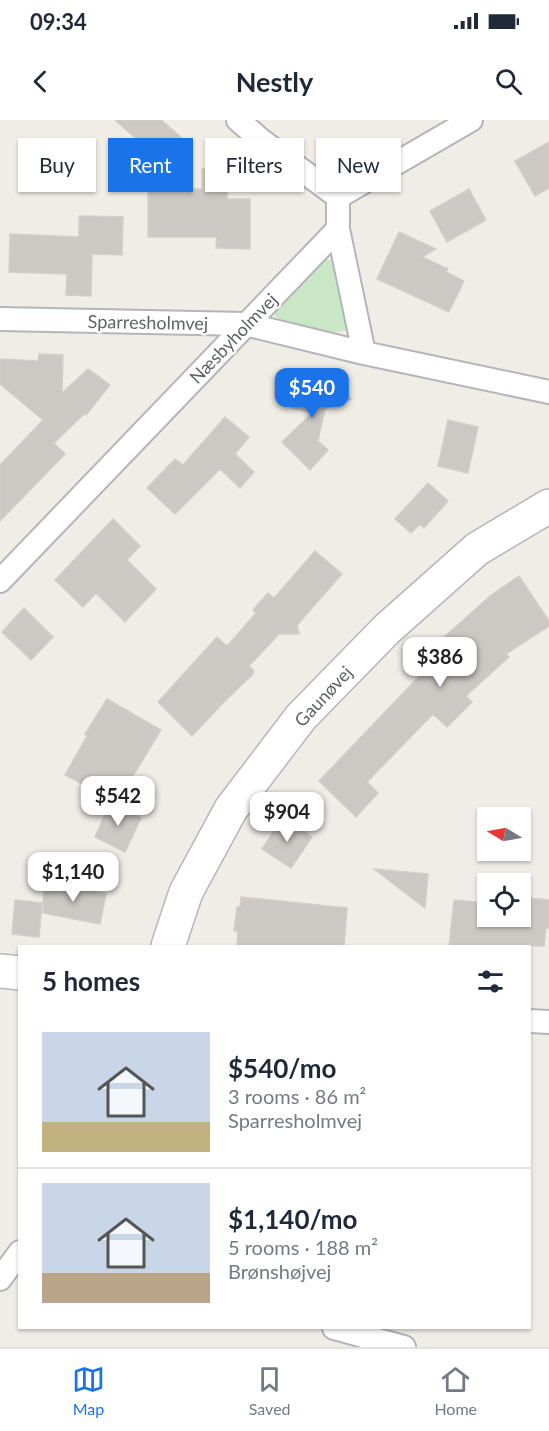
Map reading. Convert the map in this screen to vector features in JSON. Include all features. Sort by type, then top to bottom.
[{"type":"street","points":[[238,120],[261,140],[338,197]]},
{"type":"street","points":[[338,197],[471,120]]},
{"type":"street","points":[[338,197],[338,229],[364,353]]},
{"type":"street","name":"Næsbyholmvej","points":[[0,581],[338,229]]},
{"type":"street","name":"Sparresholmvej","points":[[0,319],[246,324],[364,353],[549,392]]},
{"type":"street","name":"Gaunøvej","points":[[168,945],[186,892],[231,809],[301,717],[387,629],[477,549],[549,506]]},
{"type":"street","points":[[0,970],[18,973]]},
{"type":"street","points":[[531,1021],[549,1022]]},
{"type":"street","points":[[0,1278],[18,1255]]},
{"type":"street","points":[[338,1329],[404,1347]]},
{"type":"green space","points":[[327,259],[333,262],[341,287],[347,330],[331,332],[310,329],[275,316],[275,309],[318,263]]},
{"type":"building","points":[[115,120],[161,120],[181,137],[180,138],[135,138]]},
{"type":"building","points":[[549,142],[549,188],[535,196],[515,161]]},
{"type":"building","points":[[202,169],[205,169],[205,192],[227,192],[227,199],[250,199],[250,249],[216,248],[217,237],[148,237],[148,192],[193,192],[193,189],[202,189]]},
{"type":"building","points":[[469,189],[486,220],[447,242],[430,211]]},
{"type":"building","points":[[79,216],[123,217],[122,255],[92,254],[91,296],[66,295],[67,274],[9,272],[10,234],[79,237]]},
{"type":"building","points":[[399,232],[436,249],[422,257],[448,269],[446,272],[464,281],[449,312],[377,279]]},
{"type":"building","points":[[39,354],[63,355],[62,393],[88,369],[110,385],[86,415],[84,414],[54,443],[65,454],[0,521],[0,465],[43,420],[0,384],[0,359],[38,361]]},
{"type":"building","points":[[298,378],[335,386],[351,399],[325,409],[318,441],[328,450],[310,470],[282,442],[312,413],[291,408]]},
{"type":"building","points":[[225,417],[249,437],[235,454],[254,472],[240,488],[220,469],[175,514],[147,488],[175,459],[183,465]]},
{"type":"building","points":[[448,420],[478,427],[468,473],[438,466]]},
{"type":"building","points":[[428,483],[448,501],[424,528],[420,524],[411,533],[395,519]]},
{"type":"building","points":[[113,519],[140,546],[127,560],[156,589],[125,622],[96,593],[83,607],[55,580]]},
{"type":"building","points":[[315,551],[342,574],[297,625],[299,634],[279,634],[249,666],[254,671],[253,674],[192,736],[158,702],[217,637],[227,646],[256,613],[253,610],[268,593],[274,598]]},
{"type":"building","points":[[519,576],[549,621],[549,626],[506,654],[509,657],[466,696],[472,702],[447,727],[433,714],[367,782],[378,793],[356,817],[319,781],[449,645],[443,638],[490,596]]},
{"type":"building","points":[[24,608],[53,637],[31,660],[2,632]]},
{"type":"building","points":[[107,699],[161,730],[117,802],[65,775],[87,736],[85,734]]},
{"type":"building","points":[[110,803],[141,818],[125,852],[95,837]]},
{"type":"building","points":[[283,817],[312,837],[291,868],[262,849]]},
{"type":"building","points":[[374,869],[428,874],[425,908]]},
{"type":"building","points":[[44,882],[106,894],[100,924],[43,913]]},
{"type":"building","points":[[241,897],[347,908],[344,945],[237,945],[238,931],[234,931],[237,907],[240,907]]},
{"type":"building","points":[[531,898],[549,900],[549,928],[546,928],[544,946],[449,945],[454,900],[477,902],[477,927],[531,927]]},
{"type":"building","points":[[15,900],[42,903],[39,937],[12,934]]}]
